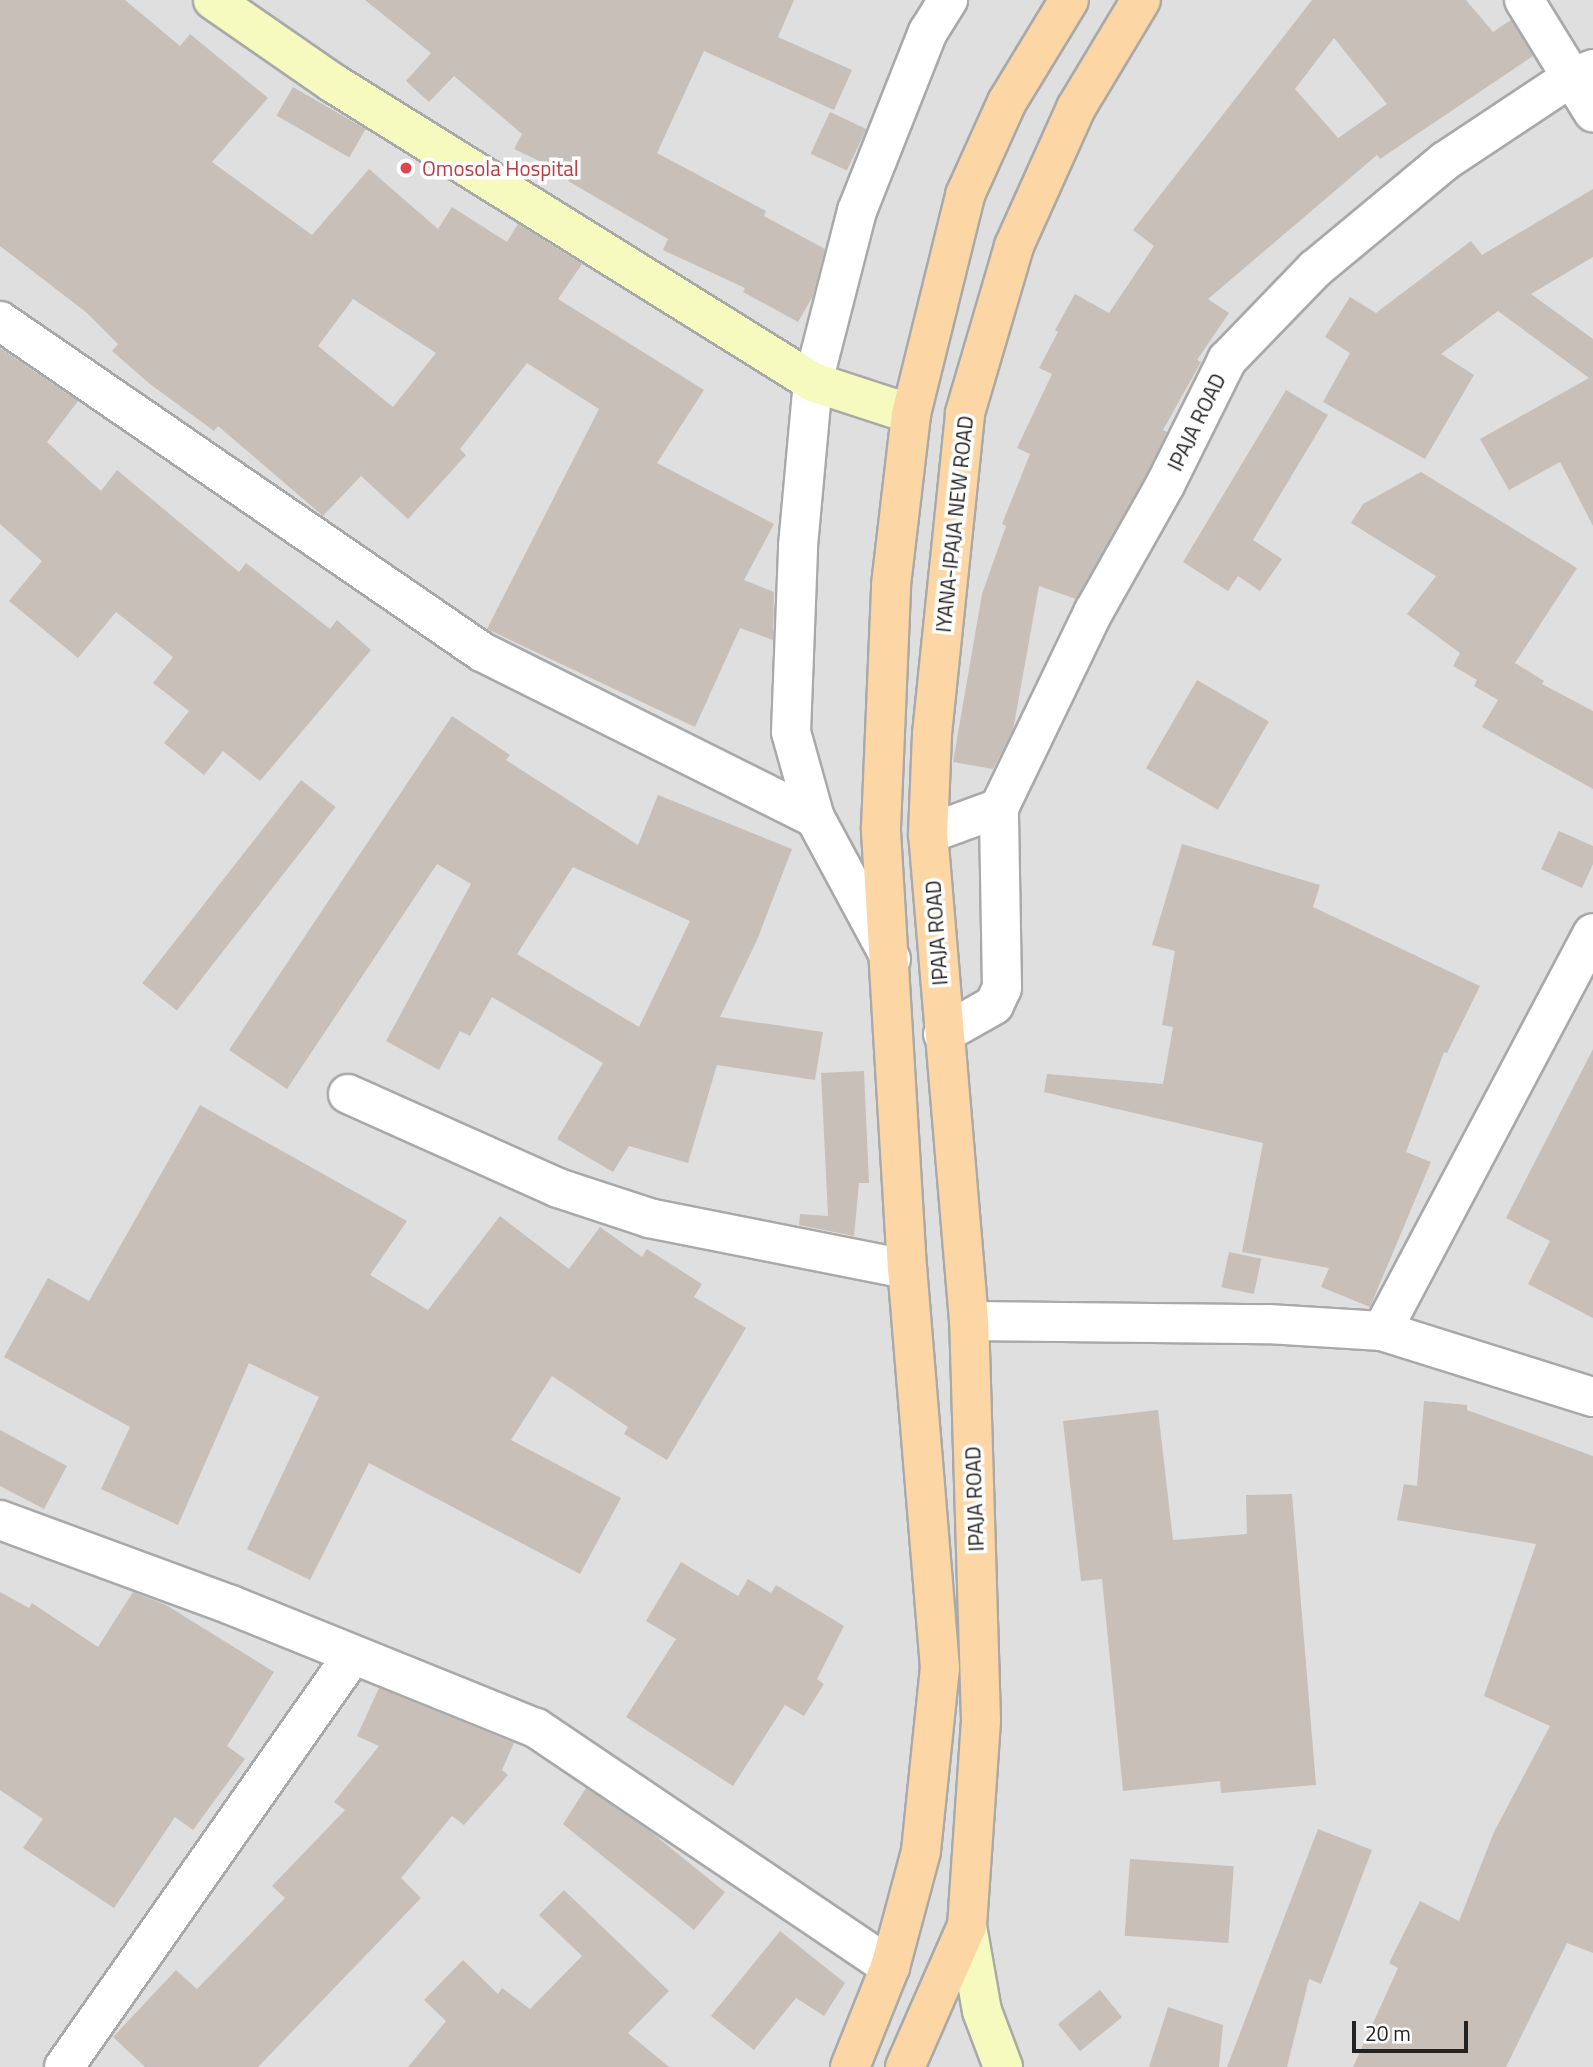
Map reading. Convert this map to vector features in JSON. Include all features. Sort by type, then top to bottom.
[{"type":"main road","points":[[850,2067],[890,1967],[921,1852],[940,1668],[907,1269],[891,959],[881,828],[891,585],[911,414],[965,195],[1007,103],[1069,0]]},
{"type":"main road","name":"IYANA-IPAJA NEW ROAD","points":[[928,834],[932,734],[965,413],[1014,246],[1076,108],[1141,0]]},
{"type":"main road","name":"IPAJA ROAD","points":[[905,2067],[967,1926],[981,1720],[969,1321],[928,834]]},
{"type":"street","points":[[213,0],[333,83],[813,382],[911,414]]},
{"type":"street","points":[[891,959],[815,818],[791,732],[798,546],[813,382],[856,211],[928,32],[948,0]]},
{"type":"street","points":[[1524,0],[1582,74],[1593,111]]},
{"type":"street","name":"IPAJA ROAD","points":[[999,808],[1094,611],[1165,485],[1227,360],[1315,269],[1446,161],[1582,74]]},
{"type":"street","points":[[0,321],[482,652],[815,818]]},
{"type":"street","points":[[928,834],[999,808],[1002,988],[994,1005],[943,1034]]},
{"type":"street","points":[[1381,1331],[1593,933]]},
{"type":"street","points":[[348,1094],[558,1188],[649,1218],[907,1269]]},
{"type":"street","points":[[969,1321],[1268,1324],[1381,1331],[1593,1397]]},
{"type":"street","points":[[0,1520],[230,1605],[536,1728],[890,1967]]},
{"type":"street","points":[[64,2067],[352,1656]]},
{"type":"street","points":[[967,1926],[982,2011],[1003,2067]]},
{"type":"shaded area","points":[[0,0],[1593,0],[1593,2067],[0,2067]]},
{"type":"building","points":[[0,0],[125,0],[180,46],[190,34],[268,98],[212,162],[312,235],[369,169],[438,229],[452,207],[507,242],[518,224],[582,264],[558,299],[704,390],[657,463],[774,524],[744,580],[774,592],[773,640],[740,628],[695,727],[487,629],[599,409],[527,363],[460,449],[466,455],[408,519],[361,476],[323,516],[218,426],[214,431],[150,384],[112,351],[118,344],[87,313],[0,246]],"holes":[[[353,299],[436,353],[393,407],[318,346]]]},
{"type":"building","points":[[365,0],[794,0],[778,37],[852,70],[834,110],[704,51],[657,153],[766,211],[764,216],[825,249],[813,296],[798,322],[743,292],[745,288],[663,250],[668,239],[568,181],[571,176],[514,149],[522,134],[454,76],[429,102],[406,81],[431,53]]},
{"type":"building","points":[[1312,0],[1466,0],[1493,32],[1511,20],[1533,56],[1380,159],[1377,155],[1208,299],[1229,313],[1197,360],[1201,362],[1163,430],[1167,432],[1146,475],[1076,599],[1039,586],[1013,730],[993,769],[953,762],[982,594],[1006,526],[1002,524],[1030,454],[1017,448],[1052,374],[1039,368],[1058,332],[1055,330],[1075,294],[1109,313],[1154,246],[1133,230]],"holes":[[[1334,38],[1387,104],[1338,138],[1295,89]]]},
{"type":"building","points":[[293,87],[366,129],[349,158],[276,116]]},
{"type":"building","points":[[830,112],[866,129],[847,171],[811,154]]},
{"type":"building","points":[[1593,189],[1593,257],[1531,294],[1593,339],[1593,526],[1560,462],[1509,490],[1480,439],[1589,378],[1498,311],[1441,354],[1474,375],[1425,459],[1323,402],[1350,353],[1325,337],[1350,297],[1376,313],[1471,241],[1482,255]]},
{"type":"building","points":[[0,348],[78,401],[47,442],[101,491],[117,470],[239,572],[246,563],[330,629],[337,620],[371,650],[260,781],[223,751],[204,775],[164,743],[189,711],[153,683],[173,657],[116,612],[78,658],[9,601],[42,561],[0,524]]},
{"type":"building","points":[[1286,390],[1328,415],[1253,540],[1282,559],[1260,591],[1238,576],[1228,591],[1183,562]]},
{"type":"building","points":[[1421,472],[1577,568],[1515,663],[1544,681],[1542,684],[1593,711],[1593,789],[1482,727],[1498,700],[1474,686],[1477,680],[1453,666],[1460,653],[1407,614],[1436,576],[1351,523],[1363,504]]},
{"type":"building","points":[[1197,680],[1269,721],[1218,810],[1146,768]]},
{"type":"building","points":[[452,716],[510,755],[506,760],[638,845],[658,795],[792,849],[757,940],[720,1017],[823,1032],[815,1080],[717,1065],[688,1163],[629,1146],[613,1172],[557,1139],[603,1063],[492,997],[470,1036],[460,1031],[439,1070],[386,1041],[471,884],[437,864],[287,1089],[229,1050]],"holes":[[[573,867],[690,921],[639,1027],[517,954]]]},
{"type":"building","points":[[301,780],[336,807],[177,1010],[142,983]]},
{"type":"building","points":[[1559,831],[1593,846],[1593,864],[1582,888],[1541,869]]},
{"type":"building","points":[[1182,844],[1320,885],[1313,907],[1480,986],[1447,1053],[1444,1052],[1406,1152],[1431,1162],[1370,1307],[1321,1287],[1329,1268],[1242,1252],[1263,1143],[1044,1092],[1047,1074],[1163,1084],[1173,1027],[1162,1025],[1175,951],[1152,945]]},
{"type":"building","points":[[1593,1049],[1593,1318],[1528,1284],[1550,1241],[1506,1218]]},
{"type":"building","points":[[864,1071],[869,1183],[859,1183],[854,1236],[799,1225],[800,1214],[828,1216],[821,1073]]},
{"type":"building","points":[[200,1105],[407,1221],[370,1275],[428,1310],[500,1216],[569,1269],[600,1227],[642,1257],[647,1249],[702,1284],[694,1297],[746,1328],[667,1460],[624,1434],[628,1427],[552,1376],[511,1440],[621,1498],[580,1574],[369,1463],[310,1580],[247,1549],[319,1397],[249,1363],[178,1525],[101,1489],[130,1427],[4,1357],[48,1278],[89,1301]]},
{"type":"building","points":[[1229,1252],[1261,1259],[1254,1294],[1222,1287]]},
{"type":"building","points":[[1424,1401],[1467,1405],[1467,1410],[1593,1456],[1593,1953],[1567,1943],[1506,2067],[1353,2067],[1398,1968],[1389,1963],[1420,1901],[1459,1921],[1494,1832],[1550,1726],[1484,1696],[1536,1544],[1397,1520],[1404,1484],[1417,1486]]},
{"type":"building","points":[[1158,1410],[1173,1540],[1247,1534],[1246,1495],[1292,1494],[1316,1785],[1221,1793],[1220,1781],[1123,1791],[1102,1579],[1081,1581],[1063,1421]]},
{"type":"building","points":[[0,1430],[67,1466],[44,1509],[0,1486]]},
{"type":"building","points":[[681,1562],[738,1596],[748,1579],[771,1593],[776,1585],[844,1626],[817,1679],[824,1684],[804,1716],[785,1705],[733,1786],[626,1717],[676,1639],[646,1621]]},
{"type":"building","points":[[0,1592],[29,1608],[32,1603],[98,1647],[133,1592],[166,1605],[274,1672],[227,1746],[245,1759],[193,1830],[175,1817],[114,1908],[23,1848],[43,1819],[0,1790]]},
{"type":"building","points":[[379,1688],[514,1743],[502,1770],[508,1775],[464,1825],[452,1816],[401,1878],[421,1898],[258,2067],[145,2067],[113,2037],[176,1970],[197,1989],[285,1898],[272,1886],[345,1810],[334,1802],[379,1746],[357,1736]]},
{"type":"building","points":[[586,1788],[651,1832],[725,1892],[694,1930],[563,1824]]},
{"type":"building","points":[[1318,1829],[1372,1850],[1321,1984],[1309,1979],[1287,2067],[1227,2067]]},
{"type":"building","points":[[1130,1859],[1234,1866],[1228,1943],[1125,1936]]},
{"type":"building","points":[[564,1890],[669,1991],[628,2033],[669,2067],[408,2067],[446,2021],[424,2000],[463,1960],[498,1994],[502,1988],[530,2009],[582,1956],[539,1915]]},
{"type":"building","points":[[780,1931],[845,1983],[824,2016],[796,1998],[754,2050],[711,2016]]},
{"type":"building","points":[[1100,1990],[1122,2017],[1080,2051],[1058,2024]]},
{"type":"building","points":[[1168,2007],[1223,2025],[1219,2067],[1149,2067]]},
{"type":"place","name":"Omosola Hospital","points":[[406,168]]}]
